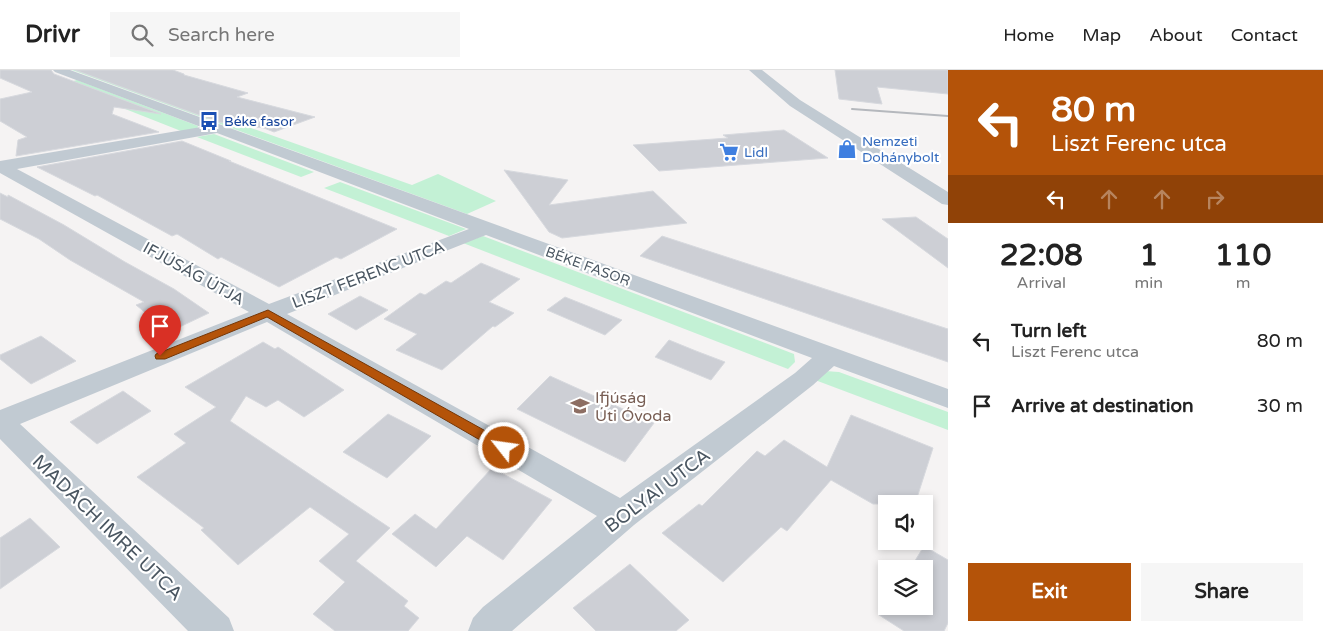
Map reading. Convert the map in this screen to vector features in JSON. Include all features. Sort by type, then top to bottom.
[{"type":"street","name":"BÉKE FASOR","points":[[59,70],[948,399]]},
{"type":"street","points":[[755,70],[795,103],[948,200]]},
{"type":"street","points":[[0,166],[218,129]]},
{"type":"street","name":"IFJÚSÁG ÚTJA","points":[[0,166],[268,313],[622,515]]},
{"type":"street","name":"LISZT FERENC UTCA","points":[[0,422],[268,313],[485,229]]},
{"type":"street","name":"BOLYAI UTCA","points":[[488,631],[497,620],[622,515],[804,379],[831,355]]},
{"type":"street","name":"MADÁCH IMRE UTCA","points":[[0,422],[215,631]]},
{"type":"green space","points":[[72,70],[87,70],[412,185],[438,174],[496,201],[467,214]]},
{"type":"green space","points":[[77,80],[198,126],[197,130],[186,133],[62,84]]},
{"type":"green space","points":[[214,134],[314,172],[301,177],[197,137]]},
{"type":"green space","points":[[340,182],[466,229],[449,236],[324,188]]},
{"type":"green space","points":[[483,236],[794,354],[795,362],[788,369],[463,243]]},
{"type":"green space","points":[[825,371],[839,372],[948,412],[948,430],[815,380]]},
{"type":"building","points":[[0,70],[51,70],[54,74],[161,114],[114,107],[112,114],[159,132],[16,156],[18,140],[27,137],[0,121],[0,99],[32,92],[0,78]]},
{"type":"building","points":[[75,70],[173,70],[184,75],[248,93],[237,97],[315,117],[274,132],[264,128],[218,122]]},
{"type":"building","points":[[835,70],[948,70],[948,94],[877,87],[882,104],[839,99]]},
{"type":"building","name":"Lidl","points":[[784,130],[828,158],[659,171],[633,145],[728,138],[723,135]]},
{"type":"building","points":[[182,141],[397,229],[341,259],[336,257],[279,287],[221,257],[218,259],[177,234],[172,236],[97,195],[95,196],[37,167]]},
{"type":"building","points":[[504,170],[568,180],[549,205],[653,191],[687,223],[562,238],[549,232]]},
{"type":"building","points":[[0,193],[8,197],[8,195],[64,225],[174,289],[209,313],[169,332],[136,305],[144,302],[70,260],[39,239],[0,219]]},
{"type":"building","points":[[916,217],[948,239],[948,268],[882,219]]},
{"type":"building","points":[[662,236],[948,329],[948,362],[640,256]]},
{"type":"building","points":[[481,263],[520,279],[489,302],[514,313],[495,327],[493,326],[442,370],[396,350],[417,334],[384,319],[420,293],[425,295],[446,281],[451,283]]},
{"type":"building","points":[[360,296],[388,310],[356,330],[328,314]]},
{"type":"building","points":[[565,297],[622,320],[605,335],[547,310]]},
{"type":"building","points":[[41,336],[76,361],[31,384],[0,359],[0,355]]},
{"type":"building","points":[[669,340],[725,362],[711,380],[655,357]]},
{"type":"building","points":[[263,342],[275,349],[278,347],[344,390],[304,417],[278,400],[266,407],[246,396],[230,421],[390,528],[356,561],[408,601],[404,606],[419,618],[408,631],[335,631],[313,614],[345,582],[319,561],[349,534],[310,507],[238,565],[201,530],[204,528],[137,477],[186,443],[174,434],[216,407],[185,387]]},
{"type":"building","points":[[550,376],[654,423],[625,462],[517,409]]},
{"type":"building","points":[[123,391],[151,411],[97,444],[70,422]]},
{"type":"building","points":[[388,414],[431,436],[387,478],[343,452]]},
{"type":"building","points":[[851,415],[933,448],[918,495],[878,495],[878,504],[873,504],[831,480],[787,531],[781,527],[723,582],[662,533],[699,504],[702,506],[757,451],[765,456],[784,440],[827,467]]},
{"type":"building","points":[[492,468],[552,500],[503,560],[467,536],[436,567],[392,534],[415,514],[436,529]]},
{"type":"building","points":[[30,518],[60,547],[0,589],[0,538]]},
{"type":"building","points":[[922,550],[931,550],[948,560],[948,623],[944,631],[904,631],[879,615],[933,615],[933,560],[915,560]]},
{"type":"building","points":[[630,564],[689,620],[676,631],[596,631],[573,608]]},
{"type":"railway","points":[[852,109],[948,116]]},
{"type":"place","name":"Béke fasor","points":[[209,121]]},
{"type":"place","name":"Nemzeti Dohánybolt","points":[[847,149]]},
{"type":"place","name":"Lidl","points":[[729,152]]},
{"type":"place","name":"Ifjúság Úti Óvoda","points":[[580,406]]},
{"type":"route","points":[[160,356],[268,313],[504,448]]}]
